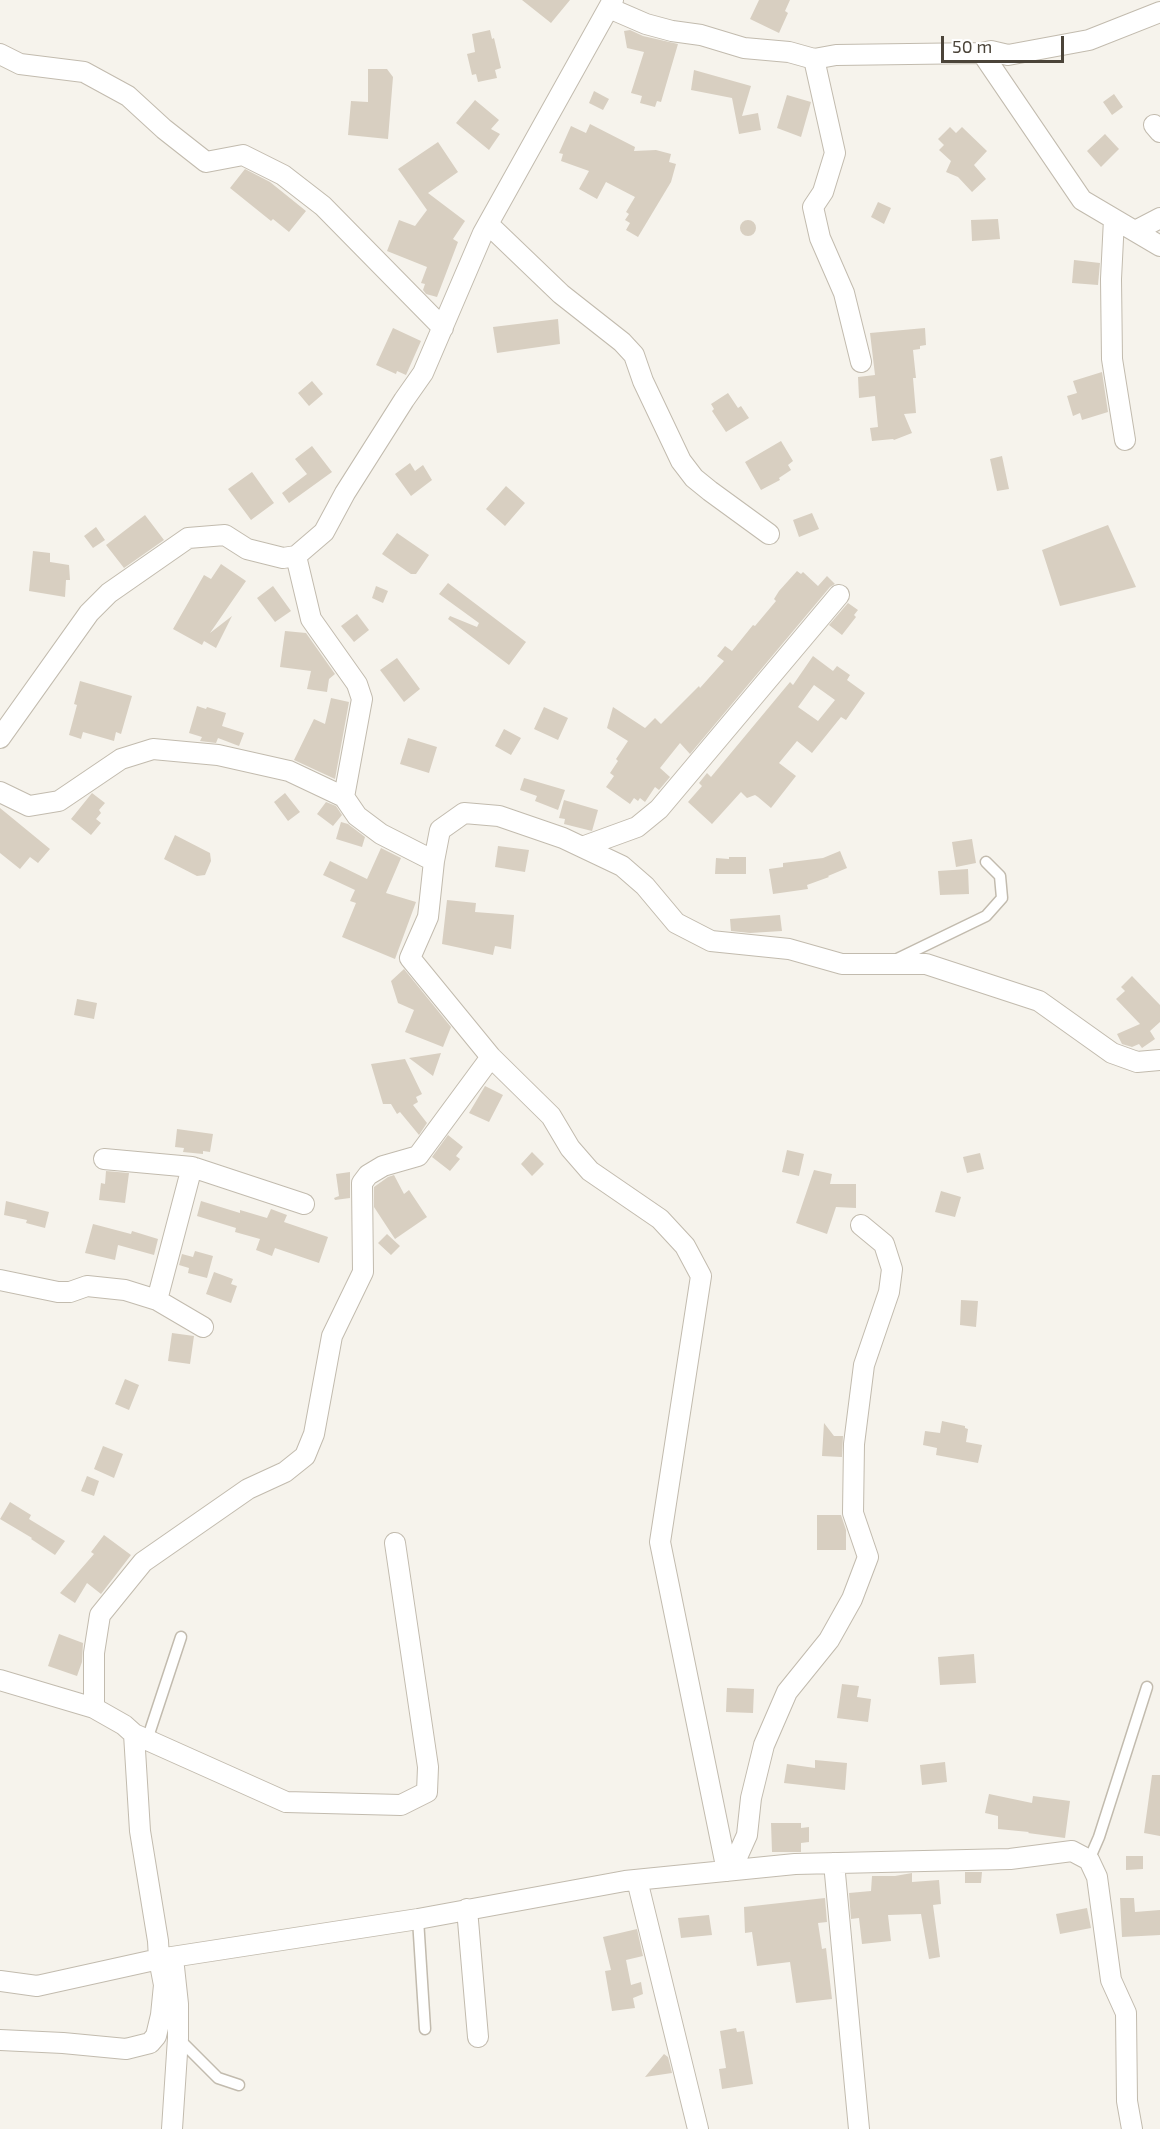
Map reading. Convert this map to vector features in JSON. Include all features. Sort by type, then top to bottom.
[{"type":"street","points":[[0,738],[89,614],[109,593],[188,538],[225,535],[247,549],[283,558],[296,556],[324,532],[345,493],[423,374],[488,224],[611,4],[646,24],[672,31],[701,35],[744,48],[789,52],[814,58],[836,55],[991,51],[1008,55],[1089,40],[1160,12]]},
{"type":"street","points":[[982,53],[1082,200],[1160,246]]},
{"type":"street","points":[[0,54],[20,64],[84,72],[111,86],[129,96],[164,129],[206,162],[243,155],[283,175],[323,206],[443,328]]},
{"type":"street","points":[[814,58],[835,153],[823,192],[813,207],[820,238],[844,293],[861,362]]},
{"type":"street","points":[[1135,231],[1160,218]]},
{"type":"street","points":[[1114,219],[1111,279],[1112,359],[1125,440]]},
{"type":"street","points":[[488,224],[561,294],[622,342],[634,355],[643,381],[681,461],[694,477],[769,534]]},
{"type":"street","points":[[296,556],[311,619],[357,684],[362,699],[344,797]]},
{"type":"street","points":[[582,847],[637,827],[659,809],[838,596]]},
{"type":"street","points":[[0,792],[29,806],[59,801],[122,759],[153,749],[218,755],[289,771],[344,797],[357,816],[381,834],[434,861]]},
{"type":"street","points":[[726,1868],[660,1542],[701,1276],[685,1246],[660,1220],[590,1171],[570,1148],[551,1116],[491,1057],[410,958],[428,917],[440,830],[464,813],[499,816],[563,838],[622,866],[645,885],[676,923],[711,941],[789,950],[842,964],[926,964],[1040,1001],[1112,1053],[1137,1062],[1160,1060]]},
{"type":"street","points":[[94,1708],[94,1653],[100,1616],[143,1562],[248,1489],[285,1472],[305,1456],[314,1434],[332,1335],[363,1272],[362,1183],[368,1175],[383,1166],[417,1156],[491,1057]]},
{"type":"street","points":[[104,1159],[192,1167],[304,1204]]},
{"type":"street","points":[[157,1300],[192,1167]]},
{"type":"street","points":[[726,1868],[738,1855],[747,1835],[751,1798],[764,1744],[787,1692],[829,1640],[852,1599],[868,1557],[853,1513],[854,1444],[864,1365],[889,1292],[892,1269],[884,1244],[861,1225]]},
{"type":"street","points":[[0,1280],[58,1292],[70,1292],[87,1286],[125,1290],[157,1300],[203,1327]]},
{"type":"street","points":[[0,1680],[94,1708],[140,1737],[286,1802],[401,1805],[427,1792],[428,1767],[396,1543]]},
{"type":"street","points":[[140,1737],[140,1831],[158,1941],[166,1958],[178,2004],[178,2038],[171,2129]]},
{"type":"street","points":[[0,1981],[36,1986],[166,1958],[418,1919],[637,1880],[726,1868],[795,1864],[1010,1859],[1072,1851],[1089,1860],[1096,1877],[1111,1980],[1126,2013],[1127,2101],[1132,2129]]},
{"type":"street","points":[[834,1863],[859,2129]]},
{"type":"street","points":[[637,1880],[698,2129]]},
{"type":"street","points":[[466,1910],[478,2037]]},
{"type":"street","points":[[0,2040],[126,2049],[150,2043],[156,2036],[161,2015],[166,1958]]},
{"type":"lane","points":[[887,963],[986,916],[1002,898],[1000,876],[986,862]]},
{"type":"lane","points":[[140,1737],[181,1637]]},
{"type":"lane","points":[[1089,1860],[1099,1838],[1147,1687]]},
{"type":"lane","points":[[418,1919],[425,2029]]},
{"type":"lane","points":[[178,2038],[218,2078],[239,2085]]},
{"type":"building","points":[[522,0],[570,0],[551,23]]},
{"type":"building","points":[[759,0],[790,0],[785,11],[788,13],[779,33],[750,19]]},
{"type":"building","points":[[490,30],[501,68],[495,70],[497,78],[478,82],[476,74],[472,75],[467,54],[475,52],[472,34]]},
{"type":"building","points":[[630,30],[643,36],[678,44],[661,102],[657,101],[655,107],[640,103],[642,96],[631,93],[644,52],[627,48],[624,31]]},
{"type":"building","points":[[368,69],[387,69],[393,77],[388,139],[348,135],[351,101],[368,102]]},
{"type":"building","points":[[694,70],[751,86],[742,116],[758,113],[761,130],[739,134],[732,98],[691,90]]},
{"type":"building","points":[[594,91],[609,99],[603,110],[589,103]]},
{"type":"building","points":[[1114,94],[1123,107],[1112,115],[1103,102]]},
{"type":"building","points":[[787,95],[811,102],[801,137],[777,128]]},
{"type":"building","points":[[475,100],[499,120],[491,129],[500,134],[489,150],[456,123]]},
{"type":"building","points":[[590,124],[635,147],[634,151],[656,150],[671,154],[669,162],[676,164],[671,182],[638,237],[626,230],[630,223],[625,220],[629,214],[626,212],[635,197],[606,182],[597,199],[579,189],[589,171],[561,161],[563,154],[559,153],[571,126],[586,133]]},
{"type":"building","points":[[950,127],[956,133],[962,127],[987,151],[974,165],[986,179],[972,192],[958,177],[946,172],[951,161],[939,150],[944,145],[938,139]]},
{"type":"building","points":[[1105,134],[1119,149],[1101,167],[1087,151]]},
{"type":"building","points":[[438,142],[458,172],[428,193],[465,221],[453,239],[458,242],[437,297],[426,294],[423,290],[425,284],[421,283],[427,267],[387,251],[399,220],[415,226],[427,210],[398,169]]},
{"type":"building","points":[[245,169],[270,182],[306,211],[289,232],[273,219],[271,221],[230,188]]},
{"type":"building","points":[[878,202],[891,208],[884,224],[871,217]]},
{"type":"building","points":[[998,219],[1000,239],[972,241],[971,220]]},
{"type":"building","points":[[748,220],[754,222],[756,228],[754,234],[748,236],[742,234],[740,228],[742,222]]},
{"type":"building","points":[[1074,260],[1100,263],[1098,285],[1072,283]]},
{"type":"building","points":[[558,319],[560,344],[497,353],[493,327]]},
{"type":"building","points":[[393,328],[421,341],[406,375],[397,371],[396,374],[376,365]]},
{"type":"building","points":[[925,328],[926,345],[913,350],[916,413],[904,414],[912,433],[894,440],[872,441],[870,428],[878,427],[875,396],[859,398],[858,377],[875,375],[870,333]]},
{"type":"building","points":[[1102,372],[1108,412],[1082,420],[1080,413],[1073,416],[1067,396],[1077,393],[1073,381]]},
{"type":"building","points":[[312,381],[323,394],[309,406],[298,393]]},
{"type":"building","points":[[728,393],[738,408],[741,406],[749,418],[726,432],[712,411],[714,409],[711,404]]},
{"type":"building","points":[[781,441],[793,461],[788,465],[791,470],[779,478],[780,480],[761,490],[745,462]]},
{"type":"building","points":[[312,446],[332,472],[289,503],[282,493],[307,474],[295,459]]},
{"type":"building","points":[[1002,456],[1009,489],[997,491],[990,459]]},
{"type":"building","points":[[410,463],[415,471],[423,465],[432,480],[411,496],[395,474]]},
{"type":"building","points":[[252,472],[274,503],[251,520],[228,489]]},
{"type":"building","points":[[506,486],[525,503],[505,526],[486,509]]},
{"type":"building","points":[[812,513],[819,529],[799,537],[793,520]]},
{"type":"building","points":[[145,515],[164,540],[124,568],[106,545]]},
{"type":"building","points":[[1108,525],[1136,587],[1060,606],[1042,550]]},
{"type":"building","points":[[96,527],[105,540],[93,548],[84,536]]},
{"type":"building","points":[[397,533],[429,555],[416,574],[411,574],[382,554]]},
{"type":"building","points":[[33,551],[50,553],[50,562],[69,565],[70,580],[66,580],[65,597],[29,591]]},
{"type":"building","points":[[221,564],[246,581],[210,633],[232,616],[216,648],[204,641],[202,645],[173,629],[204,575],[211,579]]},
{"type":"building","points":[[797,571],[801,574],[803,572],[818,586],[827,576],[835,584],[830,587],[690,754],[680,743],[660,768],[670,777],[659,790],[655,787],[645,802],[640,798],[638,801],[634,798],[630,804],[606,787],[614,776],[610,773],[618,761],[616,759],[628,741],[607,728],[613,707],[645,728],[655,718],[661,724],[699,686],[700,688],[724,661],[717,656],[725,646],[732,651],[776,601],[774,599],[779,591]]},
{"type":"building","points":[[448,583],[526,642],[509,665],[448,619],[450,616],[477,627],[479,623],[439,594]]},
{"type":"building","points":[[273,586],[291,611],[275,622],[257,598]]},
{"type":"building","points":[[376,586],[388,591],[383,603],[372,598]]},
{"type":"building","points":[[848,603],[858,610],[854,615],[856,617],[842,635],[829,625]]},
{"type":"building","points":[[357,614],[369,630],[354,642],[341,626]]},
{"type":"building","points":[[285,631],[306,633],[335,674],[329,679],[327,692],[307,689],[311,671],[280,667]]},
{"type":"building","points":[[813,656],[833,671],[837,666],[850,675],[847,680],[865,693],[846,720],[841,717],[812,753],[797,741],[779,763],[796,776],[771,808],[755,795],[747,798],[741,792],[712,824],[688,802],[702,786],[699,783],[707,773],[711,777],[790,682],[793,685]],"holes":[[[814,685],[835,700],[818,721],[798,707]]]},
{"type":"building","points":[[397,658],[420,689],[404,702],[380,670]]},
{"type":"building","points":[[80,681],[132,696],[121,734],[116,732],[114,741],[83,732],[81,739],[69,735],[77,705],[74,704]]},
{"type":"building","points":[[331,698],[349,702],[335,779],[294,760],[314,719],[325,724]]},
{"type":"building","points":[[197,706],[226,713],[222,726],[244,733],[239,746],[218,738],[216,743],[200,741],[202,737],[189,733]]},
{"type":"building","points":[[544,707],[568,718],[558,740],[534,729]]},
{"type":"building","points":[[504,729],[521,738],[511,755],[495,746]]},
{"type":"building","points":[[408,738],[437,747],[429,773],[400,764]]},
{"type":"building","points":[[524,778],[565,790],[558,810],[535,801],[537,796],[520,790]]},
{"type":"building","points":[[92,793],[105,803],[96,819],[101,823],[91,835],[71,819]]},
{"type":"building","points":[[285,793],[300,812],[288,821],[274,802]]},
{"type":"building","points":[[564,800],[598,810],[592,831],[564,824],[565,819],[559,818]]},
{"type":"building","points":[[326,802],[336,806],[342,815],[333,826],[317,814]]},
{"type":"building","points":[[0,808],[50,849],[38,863],[30,857],[20,869],[0,853]]},
{"type":"building","points":[[341,822],[348,824],[365,837],[362,847],[336,839]]},
{"type":"building","points":[[175,835],[210,853],[211,861],[205,875],[197,876],[164,859]]},
{"type":"building","points":[[972,839],[976,863],[956,867],[952,842]]},
{"type":"building","points":[[498,846],[529,850],[525,872],[495,867]]},
{"type":"building","points":[[381,848],[401,858],[386,893],[416,902],[395,959],[342,937],[356,903],[350,901],[355,890],[323,875],[330,861],[367,879]]},
{"type":"building","points":[[840,851],[847,868],[807,885],[808,889],[773,894],[769,869],[783,867],[783,863],[823,858]]},
{"type":"building","points":[[729,857],[746,857],[746,874],[715,874],[716,858],[729,859]]},
{"type":"building","points":[[968,869],[969,894],[940,895],[938,871]]},
{"type":"building","points":[[447,900],[476,903],[475,912],[514,915],[511,949],[495,946],[493,955],[442,944]]},
{"type":"building","points":[[780,915],[782,931],[750,933],[731,931],[730,919]]},
{"type":"building","points":[[404,969],[451,1027],[443,1047],[405,1032],[414,1010],[398,1003],[391,981]]},
{"type":"building","points":[[1132,976],[1160,1005],[1160,1022],[1150,1031],[1155,1039],[1142,1048],[1139,1044],[1132,1047],[1122,1044],[1117,1034],[1140,1024],[1116,999],[1125,991],[1121,987]]},
{"type":"building","points":[[77,999],[97,1003],[94,1019],[74,1015]]},
{"type":"building","points":[[441,1053],[433,1076],[409,1058]]},
{"type":"building","points":[[405,1059],[422,1094],[416,1097],[418,1102],[413,1105],[427,1123],[419,1135],[400,1112],[397,1114],[391,1104],[383,1104],[371,1064]]},
{"type":"building","points":[[485,1086],[503,1095],[489,1122],[469,1113]]},
{"type":"building","points":[[177,1129],[213,1134],[210,1152],[203,1151],[203,1154],[183,1152],[184,1148],[175,1147]]},
{"type":"building","points":[[448,1135],[463,1147],[456,1156],[460,1159],[450,1171],[432,1157]]},
{"type":"building","points":[[787,1150],[804,1154],[799,1176],[782,1172]]},
{"type":"building","points":[[532,1152],[544,1164],[532,1176],[521,1164]]},
{"type":"building","points":[[980,1153],[984,1169],[967,1173],[963,1157]]},
{"type":"building","points":[[814,1170],[832,1174],[830,1184],[856,1184],[856,1208],[836,1207],[827,1234],[796,1223]]},
{"type":"building","points":[[106,1171],[129,1173],[125,1203],[99,1200],[101,1183],[105,1184]]},
{"type":"building","points":[[350,1172],[350,1198],[335,1200],[334,1198],[339,1196],[336,1174]]},
{"type":"building","points":[[394,1175],[404,1194],[409,1190],[427,1217],[395,1239],[374,1207],[374,1187]]},
{"type":"building","points":[[941,1191],[961,1197],[955,1217],[935,1212]]},
{"type":"building","points":[[6,1201],[49,1212],[45,1228],[26,1223],[27,1220],[4,1215]]},
{"type":"building","points":[[201,1201],[240,1213],[240,1210],[267,1218],[271,1209],[287,1215],[284,1222],[328,1237],[319,1263],[275,1248],[272,1256],[256,1250],[260,1239],[235,1232],[236,1228],[197,1216]]},
{"type":"building","points":[[93,1224],[131,1234],[132,1231],[158,1239],[154,1255],[118,1245],[115,1260],[85,1253]]},
{"type":"building","points":[[387,1234],[400,1246],[391,1255],[378,1243]]},
{"type":"building","points":[[195,1251],[213,1256],[207,1278],[188,1273],[189,1268],[179,1265],[182,1254],[193,1257]]},
{"type":"building","points":[[214,1272],[233,1279],[231,1284],[237,1286],[231,1303],[206,1294]]},
{"type":"building","points":[[961,1300],[978,1301],[976,1327],[960,1325]]},
{"type":"building","points":[[172,1333],[194,1336],[190,1364],[168,1361]]},
{"type":"building","points":[[125,1379],[139,1385],[129,1410],[115,1404]]},
{"type":"building","points":[[942,1421],[965,1426],[968,1429],[966,1442],[982,1445],[978,1463],[936,1455],[937,1448],[923,1445],[925,1431],[940,1433]]},
{"type":"building","points":[[824,1423],[834,1436],[843,1436],[842,1457],[822,1456]]},
{"type":"building","points":[[103,1446],[123,1454],[114,1478],[94,1469]]},
{"type":"building","points":[[87,1476],[99,1481],[94,1496],[81,1491]]},
{"type":"building","points":[[10,1502],[31,1515],[29,1519],[65,1541],[55,1555],[0,1519]]},
{"type":"building","points":[[817,1515],[841,1515],[846,1530],[846,1550],[817,1550]]},
{"type":"building","points":[[104,1535],[131,1555],[101,1594],[87,1583],[75,1603],[60,1593],[94,1554],[91,1552]]},
{"type":"building","points":[[59,1634],[83,1643],[82,1662],[77,1676],[48,1666]]},
{"type":"building","points":[[974,1654],[976,1683],[940,1685],[938,1657]]},
{"type":"building","points":[[842,1684],[859,1686],[857,1697],[871,1699],[868,1722],[837,1718]]},
{"type":"building","points":[[727,1688],[754,1689],[753,1713],[726,1712]]},
{"type":"building","points":[[815,1760],[847,1763],[845,1790],[784,1783],[787,1764],[815,1768]]},
{"type":"building","points":[[945,1762],[947,1782],[922,1785],[920,1765]]},
{"type":"building","points":[[1152,1775],[1160,1775],[1160,1836],[1144,1833]]},
{"type":"building","points":[[989,1794],[1032,1803],[1033,1796],[1070,1801],[1065,1838],[998,1829],[998,1816],[985,1813]]},
{"type":"building","points":[[771,1823],[801,1823],[801,1828],[809,1827],[809,1842],[801,1843],[801,1852],[772,1852]]},
{"type":"building","points":[[1126,1856],[1143,1856],[1143,1869],[1126,1870]]},
{"type":"building","points":[[965,1872],[982,1872],[981,1883],[965,1883]]},
{"type":"building","points":[[912,1873],[912,1882],[939,1880],[941,1904],[933,1905],[940,1957],[929,1959],[921,1914],[888,1915],[891,1941],[862,1944],[859,1918],[851,1919],[849,1893],[871,1891],[872,1876]]},
{"type":"building","points":[[825,1898],[827,1922],[818,1923],[822,1949],[826,1948],[832,1999],[796,2003],[790,1962],[757,1966],[752,1932],[745,1933],[744,1907]]},
{"type":"building","points":[[1120,1898],[1134,1898],[1135,1912],[1160,1910],[1160,1935],[1122,1937]]},
{"type":"building","points":[[1087,1908],[1091,1928],[1060,1934],[1056,1914]]},
{"type":"building","points":[[709,1915],[712,1935],[681,1938],[678,1918]]},
{"type":"building","points":[[637,1929],[643,1956],[626,1960],[631,1985],[641,1982],[643,1994],[633,1998],[635,2008],[612,2011],[605,1971],[611,1970],[603,1937]]},
{"type":"building","points":[[736,2028],[737,2032],[744,2031],[753,2084],[722,2089],[719,2069],[726,2068],[720,2031]]},
{"type":"building","points":[[664,2054],[668,2057],[672,2073],[645,2077]]}]
